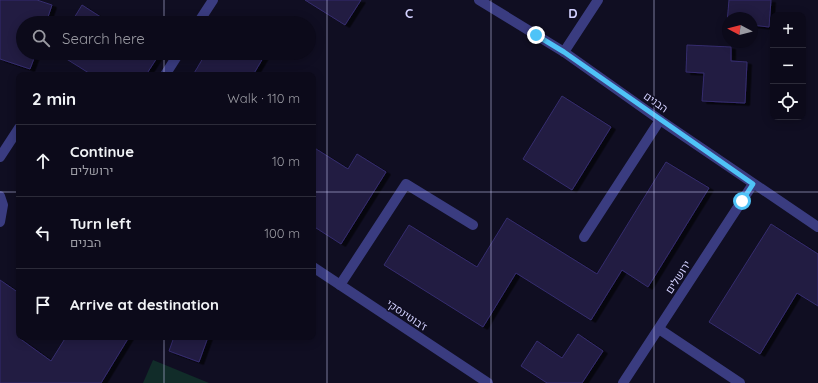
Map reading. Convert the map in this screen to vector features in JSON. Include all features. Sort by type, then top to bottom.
[{"type":"street","points":[[203,16],[213,0]]},
{"type":"street","name":"הבנים","points":[[479,0],[564,52],[660,120],[818,228]]},
{"type":"street","points":[[564,52],[598,0]]},
{"type":"street","points":[[167,72],[175,60]]},
{"type":"street","points":[[584,237],[660,120]]},
{"type":"street","points":[[0,157],[16,133]]},
{"type":"street","points":[[340,285],[406,184],[473,225]]},
{"type":"street","name":"ירושלים","points":[[623,383],[753,184]]},
{"type":"street","points":[[0,196],[3,205],[0,222]]},
{"type":"street","name":"ז'בוטינסקי","points":[[316,269],[488,383]]},
{"type":"street","points":[[659,329],[740,383]]},
{"type":"green space","points":[[153,360],[209,383],[143,383]]},
{"type":"building","points":[[0,0],[37,0],[52,5],[48,16],[16,16],[16,60],[33,60],[30,69],[0,59]]},
{"type":"building","points":[[305,0],[361,0],[345,25]]},
{"type":"building","points":[[729,0],[771,0],[769,27],[758,26],[758,12],[728,12]]},
{"type":"building","points":[[82,5],[99,16],[75,16]]},
{"type":"building","points":[[687,45],[731,48],[731,61],[747,62],[745,103],[702,101],[704,73],[686,72]]},
{"type":"building","points":[[68,60],[156,60],[148,72],[87,72]]},
{"type":"building","points":[[202,60],[262,60],[255,72],[195,72]]},
{"type":"building","points":[[562,96],[611,127],[572,190],[523,159]]},
{"type":"building","points":[[316,149],[348,169],[357,154],[386,172],[341,244],[316,228]]},
{"type":"building","points":[[666,162],[709,188],[648,287],[622,270],[591,320],[516,273],[483,327],[384,265],[409,225],[477,267],[507,218],[597,274]]},
{"type":"building","points":[[771,224],[818,254],[818,306],[797,293],[760,354],[709,322]]},
{"type":"building","points":[[0,280],[16,291],[16,340],[22,340],[51,361],[64,340],[127,340],[101,383],[0,383]]},
{"type":"building","points":[[578,334],[603,351],[582,383],[547,383],[521,366],[537,341],[562,358]]},
{"type":"building","points":[[173,340],[207,340],[199,362],[169,351]]},
{"type":"route","points":[[536,35],[564,52],[753,184],[742,201]]}]
